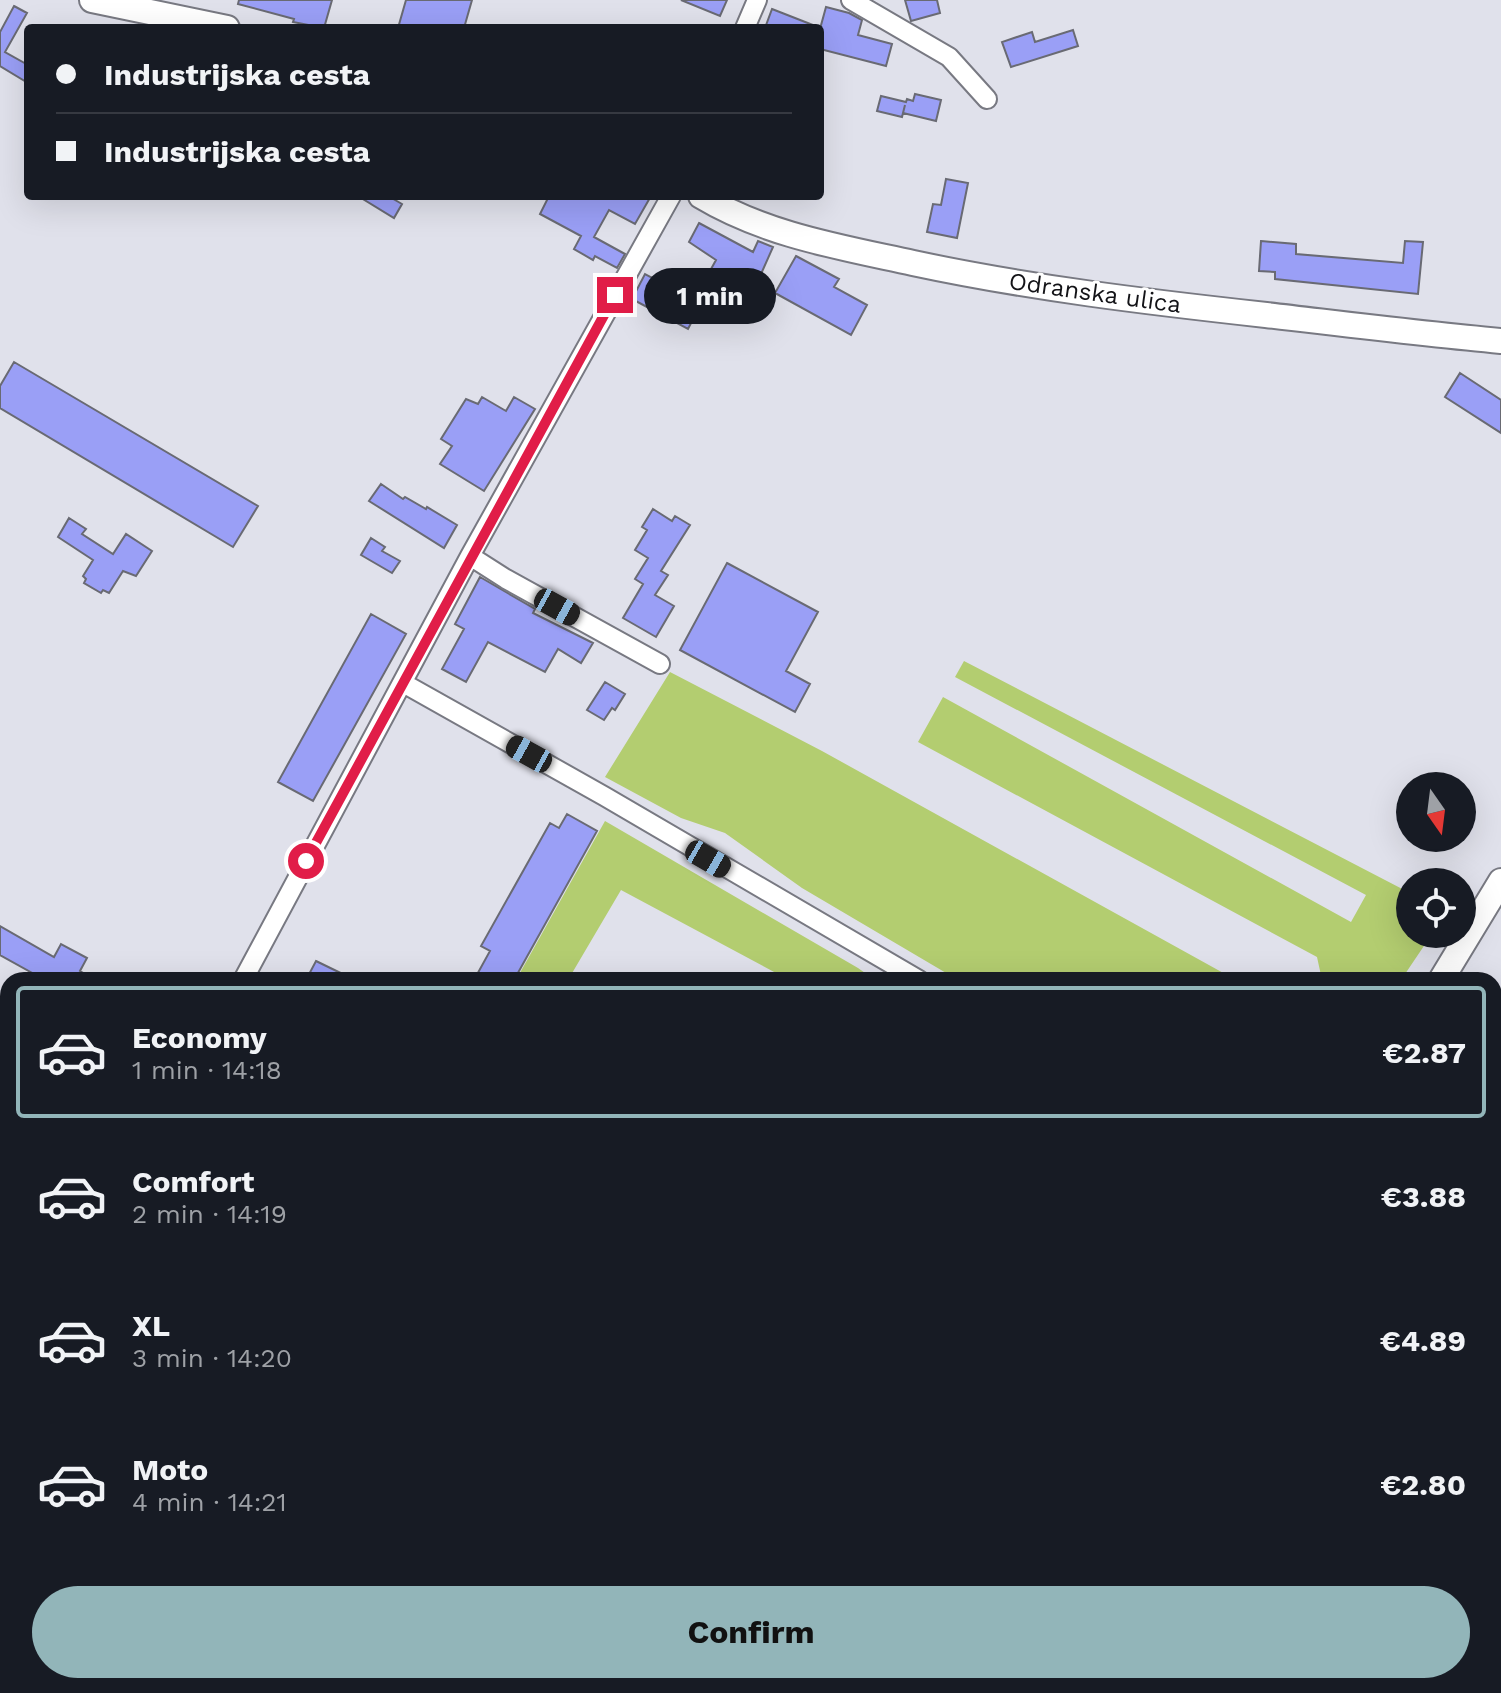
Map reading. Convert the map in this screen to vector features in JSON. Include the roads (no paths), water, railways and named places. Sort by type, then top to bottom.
[{"type":"main road","points":[[92,0],[208,24]]},
{"type":"main road","name":"Odranska ulica","points":[[708,200],[732,214],[782,233],[961,273],[1154,303],[1501,341]]},
{"type":"main road","points":[[1446,972],[1501,881]]},
{"type":"street","points":[[747,24],[757,0]]},
{"type":"street","points":[[851,0],[949,57],[987,99]]},
{"type":"street","points":[[247,972],[470,556],[669,200]]},
{"type":"street","points":[[470,556],[660,664]]},
{"type":"street","points":[[403,683],[905,972]]}]
